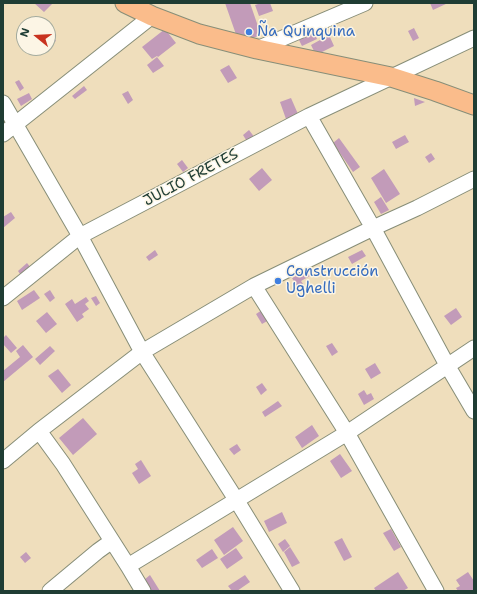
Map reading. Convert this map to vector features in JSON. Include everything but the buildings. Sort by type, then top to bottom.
[{"type":"main road","points":[[124,3],[152,16],[199,34],[257,49],[391,77],[474,105]]},
{"type":"street","points":[[257,49],[365,3]]},
{"type":"street","points":[[3,134],[152,16]]},
{"type":"street","name":"JULIO FRETES","points":[[3,298],[80,236],[310,116],[474,38]]},
{"type":"street","points":[[3,103],[80,236],[142,352],[237,500],[292,591]]},
{"type":"street","points":[[310,116],[474,412]]},
{"type":"street","points":[[3,461],[39,431],[142,352],[254,286],[474,179]]},
{"type":"street","points":[[254,286],[347,434],[436,591]]},
{"type":"street","points":[[128,566],[347,434],[474,348]]},
{"type":"street","points":[[39,431],[63,464],[143,591]]},
{"type":"street","points":[[55,590],[98,551],[112,541]]},
{"type":"place","name":"Ña Quinquina","points":[[249,32]]},
{"type":"place","name":"Construcción Ughelli","points":[[278,281]]}]
